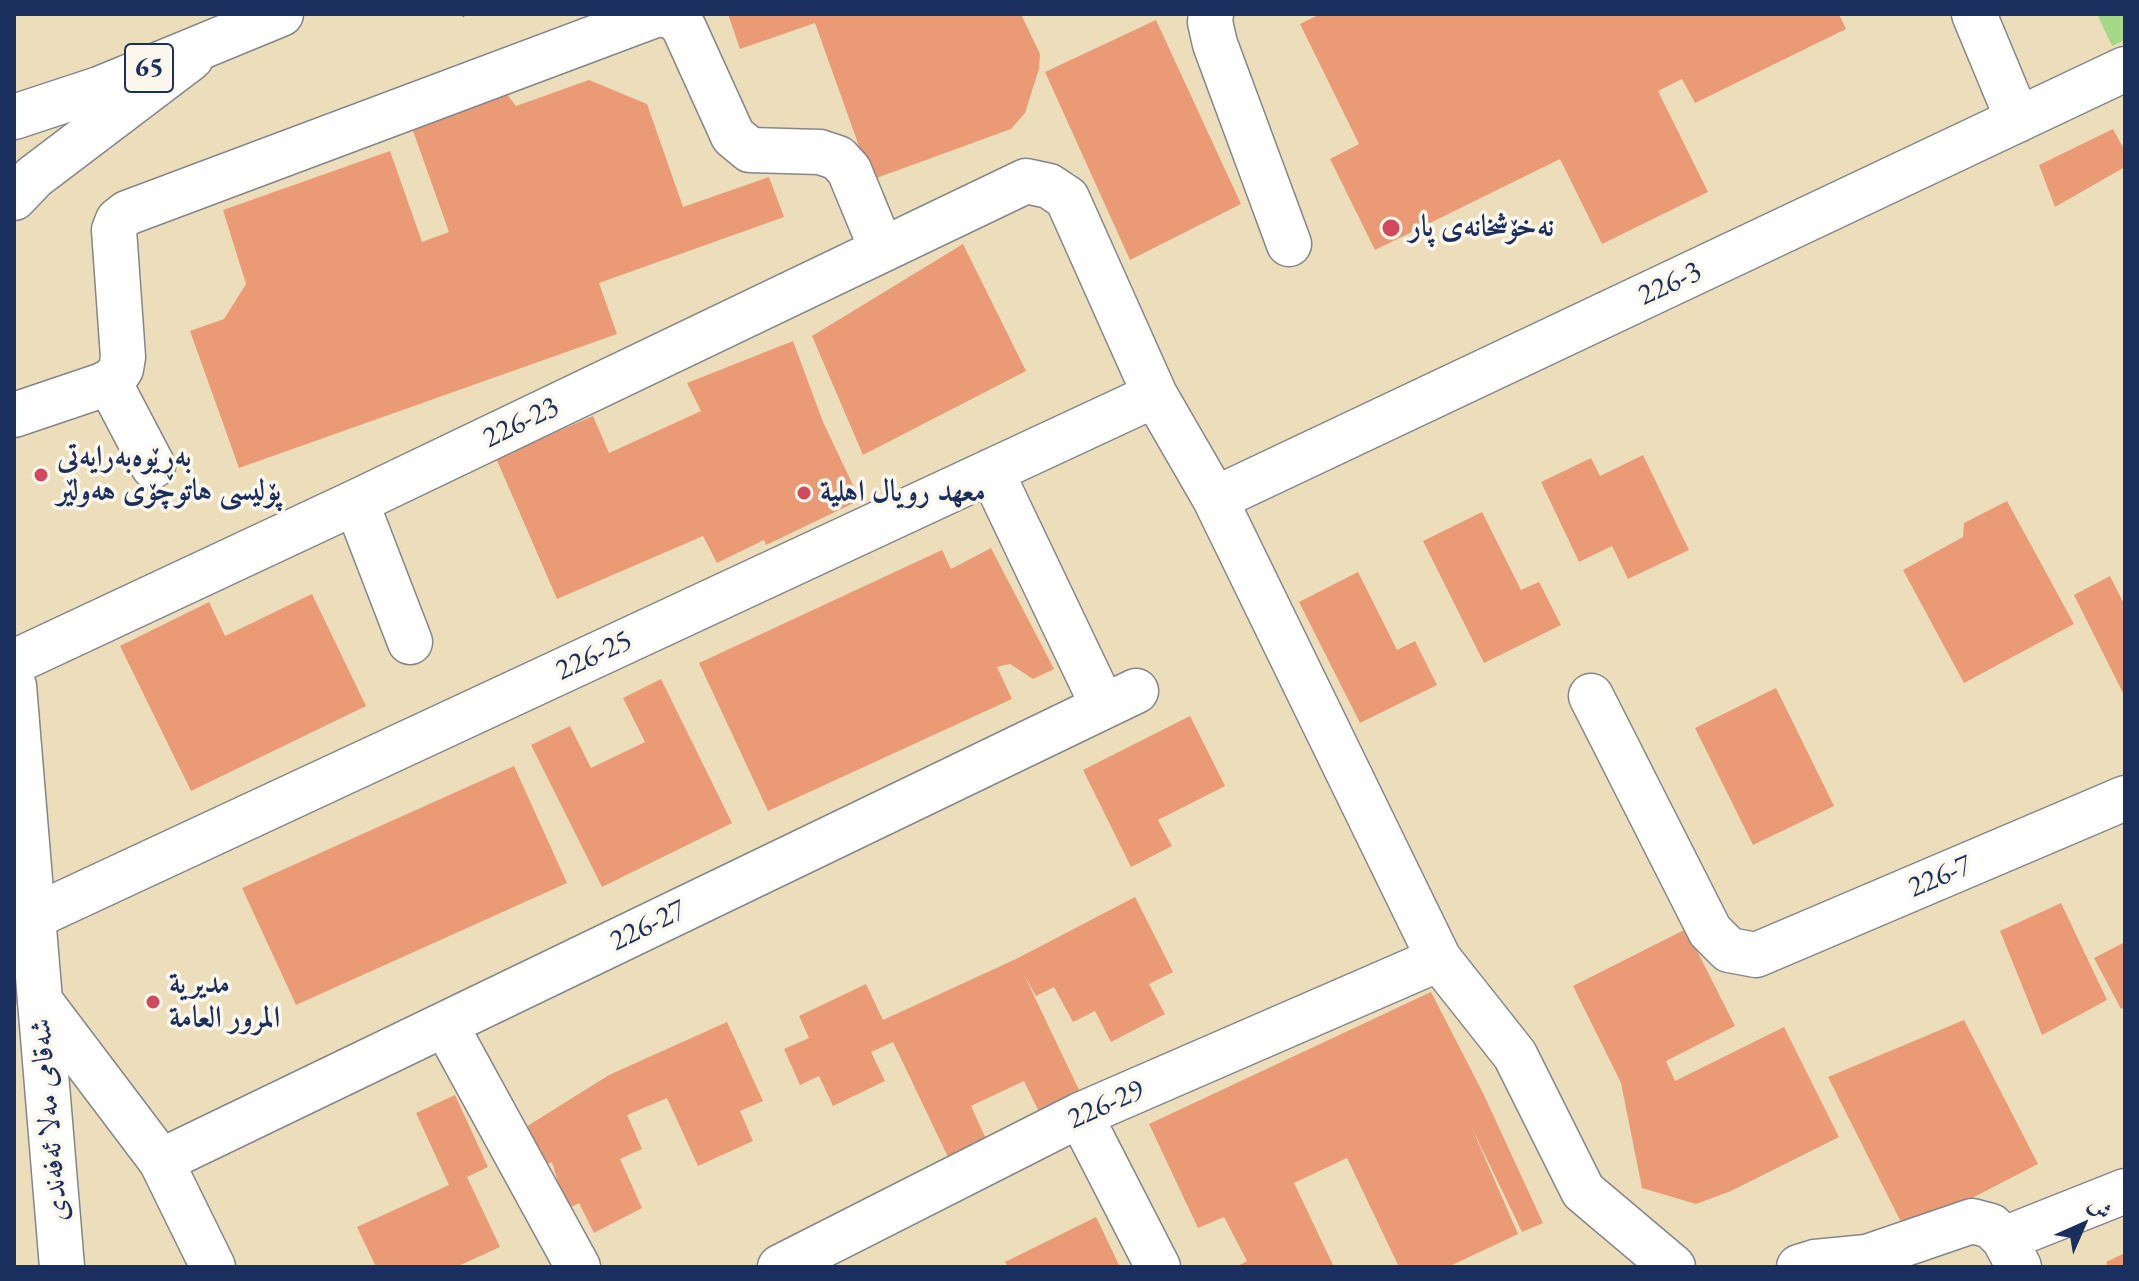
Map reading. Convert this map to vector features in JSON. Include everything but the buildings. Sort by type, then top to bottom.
[{"type":"main road","name":"65","points":[[14,117],[99,89],[281,14]]},
{"type":"main road","points":[[14,415],[109,382],[121,369],[123,357],[114,230],[123,216],[659,14],[676,18],[684,28],[733,136],[750,150],[820,152],[838,158],[849,170],[882,250]]},
{"type":"main road","points":[[1974,14],[2018,120]]},
{"type":"main road","points":[[1203,15],[1289,244]]},
{"type":"main road","points":[[14,198],[34,177],[210,43]]},
{"type":"main road","name":"226-3","points":[[1215,499],[2125,69]]},
{"type":"main road","name":"226-23","points":[[14,662],[1026,181],[1049,186],[1067,198],[1155,395]]},
{"type":"main road","points":[[109,382],[153,466]]},
{"type":"main road","points":[[1155,395],[1215,499],[1439,959],[1515,1055],[1583,1191],[1673,1267]]},
{"type":"main road","name":"226-25","points":[[33,917],[1155,395]]},
{"type":"main road","name":"226-27","points":[[161,1161],[1119,698],[991,471]]},
{"type":"main road","points":[[356,502],[410,642]]},
{"type":"main road","name":"شەقامی مەلا ئەفەندی","points":[[14,686],[19,802],[33,917],[62,1267]]},
{"type":"main road","name":"226-7","points":[[1591,696],[1710,931],[1729,950],[1756,955],[2125,798]]},
{"type":"main road","name":"226-29","points":[[780,1267],[1080,1115],[1439,959]]},
{"type":"main road","points":[[40,1001],[161,1161],[213,1267]]},
{"type":"main road","points":[[445,1024],[578,1267]]},
{"type":"main road","points":[[1080,1115],[1158,1267]]},
{"type":"main road","points":[[1799,1267],[1815,1262],[1998,1242],[2125,1191]]},
{"type":"green space","points":[[2097,14],[2125,14],[2125,40],[2112,46]]},
{"type":"place","name":"نەخۆشخانەی پار","points":[[1391,228]]},
{"type":"place","name":"بەڕێوەبەرایەتی پۆلیسی هاتوچۆی هەولێر","points":[[41,475]]},
{"type":"place","name":"معهد رويال اهلية","points":[[804,493]]},
{"type":"place","name":"مديرية المرور العامة","points":[[153,1002]]}]
